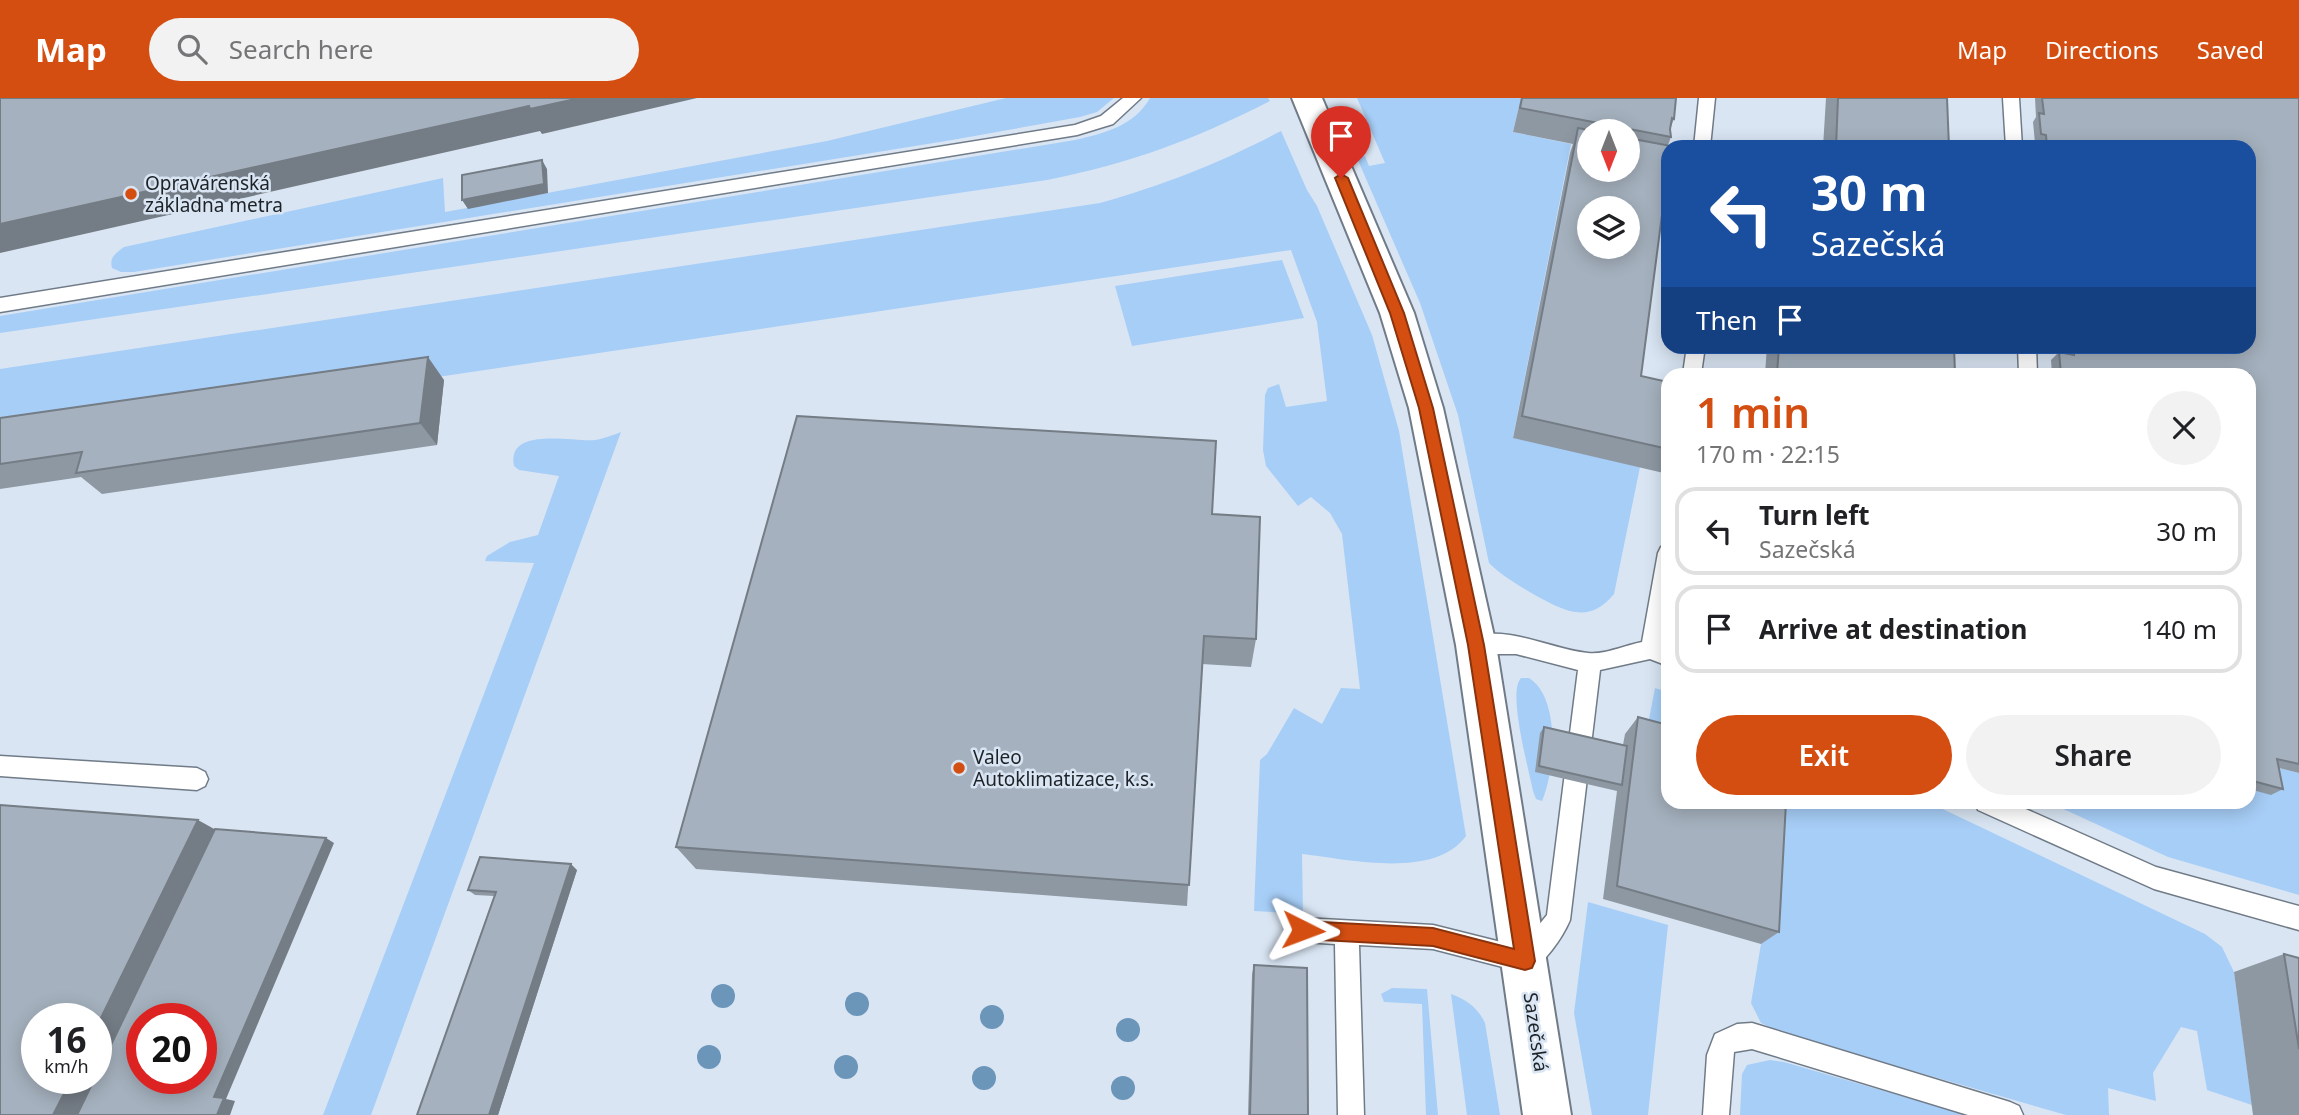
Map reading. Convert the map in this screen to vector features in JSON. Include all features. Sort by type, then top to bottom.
[{"type":"street","name":"Sazečská","points":[[1307,98],[1397,313],[1426,408],[1476,645],[1547,1115]]},
{"type":"lane","points":[[0,305],[1077,130],[1107,120],[1133,98]]},
{"type":"lane","points":[[1703,140],[1707,98]]},
{"type":"lane","points":[[2011,98],[2014,140]]},
{"type":"lane","points":[[1476,645],[1516,645],[1590,663],[1659,653],[1661,631]]},
{"type":"lane","points":[[1303,930],[1433,937],[1525,961],[1558,920],[1590,663]]},
{"type":"lane","points":[[0,766],[197,779]]},
{"type":"lane","points":[[2001,809],[2154,878],[2299,918]]},
{"type":"lane","points":[[1347,932],[1351,1115]]},
{"type":"lane","points":[[1716,1115],[1720,1055],[1724,1042],[1737,1037],[1752,1036],[2010,1115]]},
{"type":"shaded area","points":[[1006,98],[1114,98],[1097,112],[1080,117],[952,140],[134,272],[121,272],[112,268],[111,264],[112,258],[124,247],[443,178],[445,212],[827,141]]},
{"type":"shaded area","points":[[1150,98],[1268,98],[1270,101],[1162,149],[1047,180],[0,333],[0,316],[1075,140],[1108,131],[1127,122]]},
{"type":"shaded area","points":[[1357,98],[1521,98],[1513,132],[1571,144],[1513,437],[1640,467],[1614,594],[1595,610],[1575,612],[1555,605],[1510,580],[1489,563],[1458,415],[1420,303],[1357,158],[1365,156],[1369,166],[1385,163]]},
{"type":"shaded area","points":[[1281,131],[1317,206],[1372,335],[1399,431],[1466,836],[1452,850],[1433,858],[1412,862],[1366,862],[1302,854],[1303,914],[1254,911],[1260,760],[1267,754],[1294,708],[1322,724],[1341,688],[1360,689],[1342,534],[1330,513],[1311,497],[1298,506],[1266,466],[1263,450],[1265,395],[1268,388],[1279,384],[1286,407],[1327,401],[1317,322],[1291,250],[0,442],[0,369],[1100,203],[1192,172]]},
{"type":"shaded area","points":[[1282,260],[1304,318],[1132,346],[1115,286]]},
{"type":"shaded area","points":[[621,432],[371,1115],[323,1115],[534,563],[485,561],[487,556],[510,542],[538,535],[559,476],[519,470],[514,466],[514,453],[520,445],[530,441],[595,440]]},
{"type":"shaded area","points":[[1521,678],[1529,678],[1539,688],[1551,718],[1552,754],[1542,801],[1536,799],[1533,791],[1520,732],[1516,699]]},
{"type":"shaded area","points":[[1655,688],[1661,690],[1661,743],[1645,740]]},
{"type":"shaded area","points":[[2266,765],[2299,773],[2299,895],[2168,857],[2063,809],[2256,809],[2256,791],[2271,794]]},
{"type":"shaded area","points":[[1769,809],[1943,809],[2205,934],[2222,947],[2234,972],[2252,1105],[2207,1090],[2197,1031],[2181,1027],[2153,1073],[2156,1101],[2108,1088],[2109,1115],[2066,1115],[1782,1033],[1761,1023],[1751,1003],[1761,944]]},
{"type":"shaded area","points":[[1588,902],[1668,925],[1648,1115],[1592,1115],[1574,1013]]},
{"type":"shaded area","points":[[1392,988],[1427,989],[1438,1115],[1426,1115],[1422,1004],[1384,1002],[1381,994]]},
{"type":"shaded area","points":[[1451,994],[1471,1005],[1485,1023],[1500,1115],[1467,1115]]},
{"type":"shaded area","points":[[1770,1060],[1967,1115],[1740,1115],[1742,1074],[1747,1065]]},
{"type":"building","name":"Opravárenská základna metra","points":[[0,98],[580,98],[530,109],[529,106],[0,224]]},
{"type":"building","points":[[1522,98],[1676,98],[1671,137],[1640,131],[1640,119],[1577,119],[1520,108]]},
{"type":"building","points":[[1838,98],[1947,98],[1949,140],[1836,140]]},
{"type":"building","points":[[2042,98],[2299,98],[2299,764],[2277,759],[2283,789],[2256,782],[2256,368],[2060,368],[2059,354],[2256,354],[2256,140],[2046,140],[2046,135],[2041,134],[2039,113],[2044,114]]},
{"type":"building","points":[[1577,133],[1577,182],[1640,182],[1640,140],[1661,144],[1661,223],[1641,376],[1661,380],[1661,447],[1522,416]]},
{"type":"building","points":[[542,160],[544,184],[462,200],[462,175]]},
{"type":"building","points":[[1778,354],[1954,354],[1955,368],[1777,368]]},
{"type":"building","points":[[428,357],[420,423],[76,473],[82,452],[0,464],[0,418]]},
{"type":"building","name":"Valeo Autoklimatizace, k.s.","points":[[797,416],[1216,441],[1212,514],[1260,517],[1256,639],[1204,636],[1189,885],[676,847]]},
{"type":"building","points":[[1638,717],[1661,723],[1661,809],[1786,809],[1779,932],[1617,886]]},
{"type":"building","points":[[1544,727],[1627,746],[1622,785],[1539,766]]},
{"type":"building","points":[[0,805],[198,820],[108,1003],[21,1003],[21,1094],[64,1094],[53,1115],[0,1115]]},
{"type":"building","points":[[215,829],[326,838],[217,1090],[217,1003],[131,1003]]},
{"type":"building","points":[[480,857],[571,864],[489,1115],[417,1115],[496,892],[468,890]]},
{"type":"building","points":[[2284,954],[2299,958],[2299,1049]]},
{"type":"building","points":[[1254,965],[1307,968],[1308,1115],[1250,1115]]},
{"type":"building","points":[[126,1014],[126,1094],[215,1094],[214,1097],[224,1098],[217,1115],[77,1115],[87,1094],[112,1094],[112,1043]]},
{"type":"place","name":"Opravárenská základna metra","points":[[131,194]]},
{"type":"place","name":"Valeo Autoklimatizace, k.s.","points":[[959,768]]},
{"type":"route","points":[[1303,930],[1433,937],[1525,961],[1476,645],[1426,408],[1397,313],[1341,178]]}]
